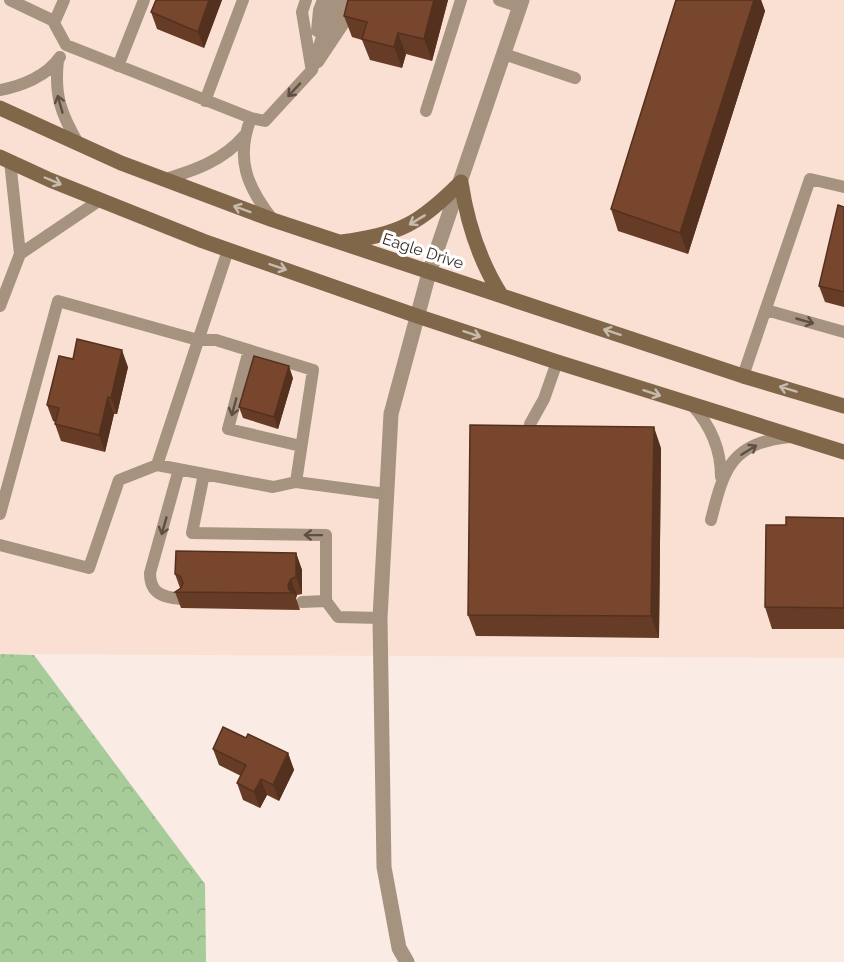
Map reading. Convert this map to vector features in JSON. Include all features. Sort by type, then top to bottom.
[{"type":"street","points":[[407,962],[399,948],[384,867],[380,618],[391,414],[429,273],[521,3]]},
{"type":"street","name":"Eagle Drive","points":[[0,108],[79,145],[163,180],[273,220],[743,376],[844,406]]},
{"type":"street","points":[[5,159],[50,180],[228,250],[556,362],[844,452]]},
{"type":"street","points":[[337,242],[387,234],[414,222],[430,211],[461,182]]},
{"type":"street","points":[[461,182],[472,236],[491,280],[501,295]]},
{"type":"lane","points":[[10,0],[54,21],[66,45],[205,101],[265,121],[312,70],[348,17],[356,0]]},
{"type":"lane","points":[[54,21],[64,0]]},
{"type":"lane","points":[[118,66],[144,0]]},
{"type":"lane","points":[[205,101],[243,0]]},
{"type":"lane","points":[[306,0],[303,12],[312,70]]},
{"type":"lane","points":[[312,70],[319,10],[323,0]]},
{"type":"lane","points":[[312,70],[333,0]]},
{"type":"lane","points":[[312,70],[344,0]]},
{"type":"lane","points":[[426,111],[461,0]]},
{"type":"lane","points":[[499,0],[521,3]]},
{"type":"lane","points":[[66,45],[58,60],[56,92],[60,108],[79,145]]},
{"type":"lane","points":[[504,54],[575,78]]},
{"type":"lane","points":[[0,90],[17,87],[30,81],[58,60]]},
{"type":"lane","points":[[251,118],[245,135],[247,178],[254,193],[273,220]]},
{"type":"lane","points":[[163,180],[220,158],[234,148],[245,135]]},
{"type":"lane","points":[[0,306],[20,254],[5,159]]},
{"type":"lane","points":[[743,376],[810,179],[844,187]]},
{"type":"lane","points":[[20,254],[100,200]]},
{"type":"lane","points":[[157,465],[228,250]]},
{"type":"lane","points":[[0,514],[58,301],[198,340],[216,340],[313,370],[296,482]]},
{"type":"lane","points":[[766,310],[844,332]]},
{"type":"lane","points":[[249,350],[228,429],[301,446]]},
{"type":"lane","points":[[530,424],[544,399],[556,362]]},
{"type":"lane","points":[[692,405],[704,421],[718,448],[721,482]]},
{"type":"lane","points":[[711,520],[721,482],[731,463],[748,449],[774,438],[790,437]]},
{"type":"lane","points":[[0,545],[89,568],[119,480],[157,465],[273,487],[296,482],[386,494]]},
{"type":"lane","points":[[179,469],[150,573],[150,584],[156,591],[168,597],[181,599]]},
{"type":"lane","points":[[204,474],[192,533],[326,535],[326,602],[338,617],[380,618]]},
{"type":"lane","points":[[302,602],[326,602]]},
{"type":"shaded area","points":[[0,0],[844,0],[844,658],[0,654]]},
{"type":"green space","points":[[0,654],[34,655],[205,884],[206,962],[0,962]]},
{"type":"building","points":[[156,0],[209,0],[198,32],[151,12]]},
{"type":"building","points":[[348,0],[434,0],[424,39],[398,33],[394,47],[362,39],[367,22],[344,16]]},
{"type":"building","points":[[676,0],[754,0],[680,233],[611,209]]},
{"type":"building","points":[[838,205],[844,207],[844,292],[819,286]]},
{"type":"building","points":[[77,339],[122,350],[111,398],[108,397],[99,435],[55,424],[59,408],[47,405],[59,356],[73,359]]},
{"type":"building","points":[[254,356],[289,366],[274,417],[239,407]]},
{"type":"building","points":[[470,425],[654,427],[651,616],[468,615]]},
{"type":"building","points":[[786,517],[844,518],[844,608],[765,607],[766,525],[786,525]]},
{"type":"building","points":[[176,551],[296,553],[296,577],[291,579],[288,585],[289,590],[294,593],[175,592],[181,588],[183,583],[180,576],[175,574]]},
{"type":"building","points":[[223,727],[246,738],[248,734],[288,753],[273,785],[261,779],[254,792],[237,783],[246,765],[213,749]]}]
